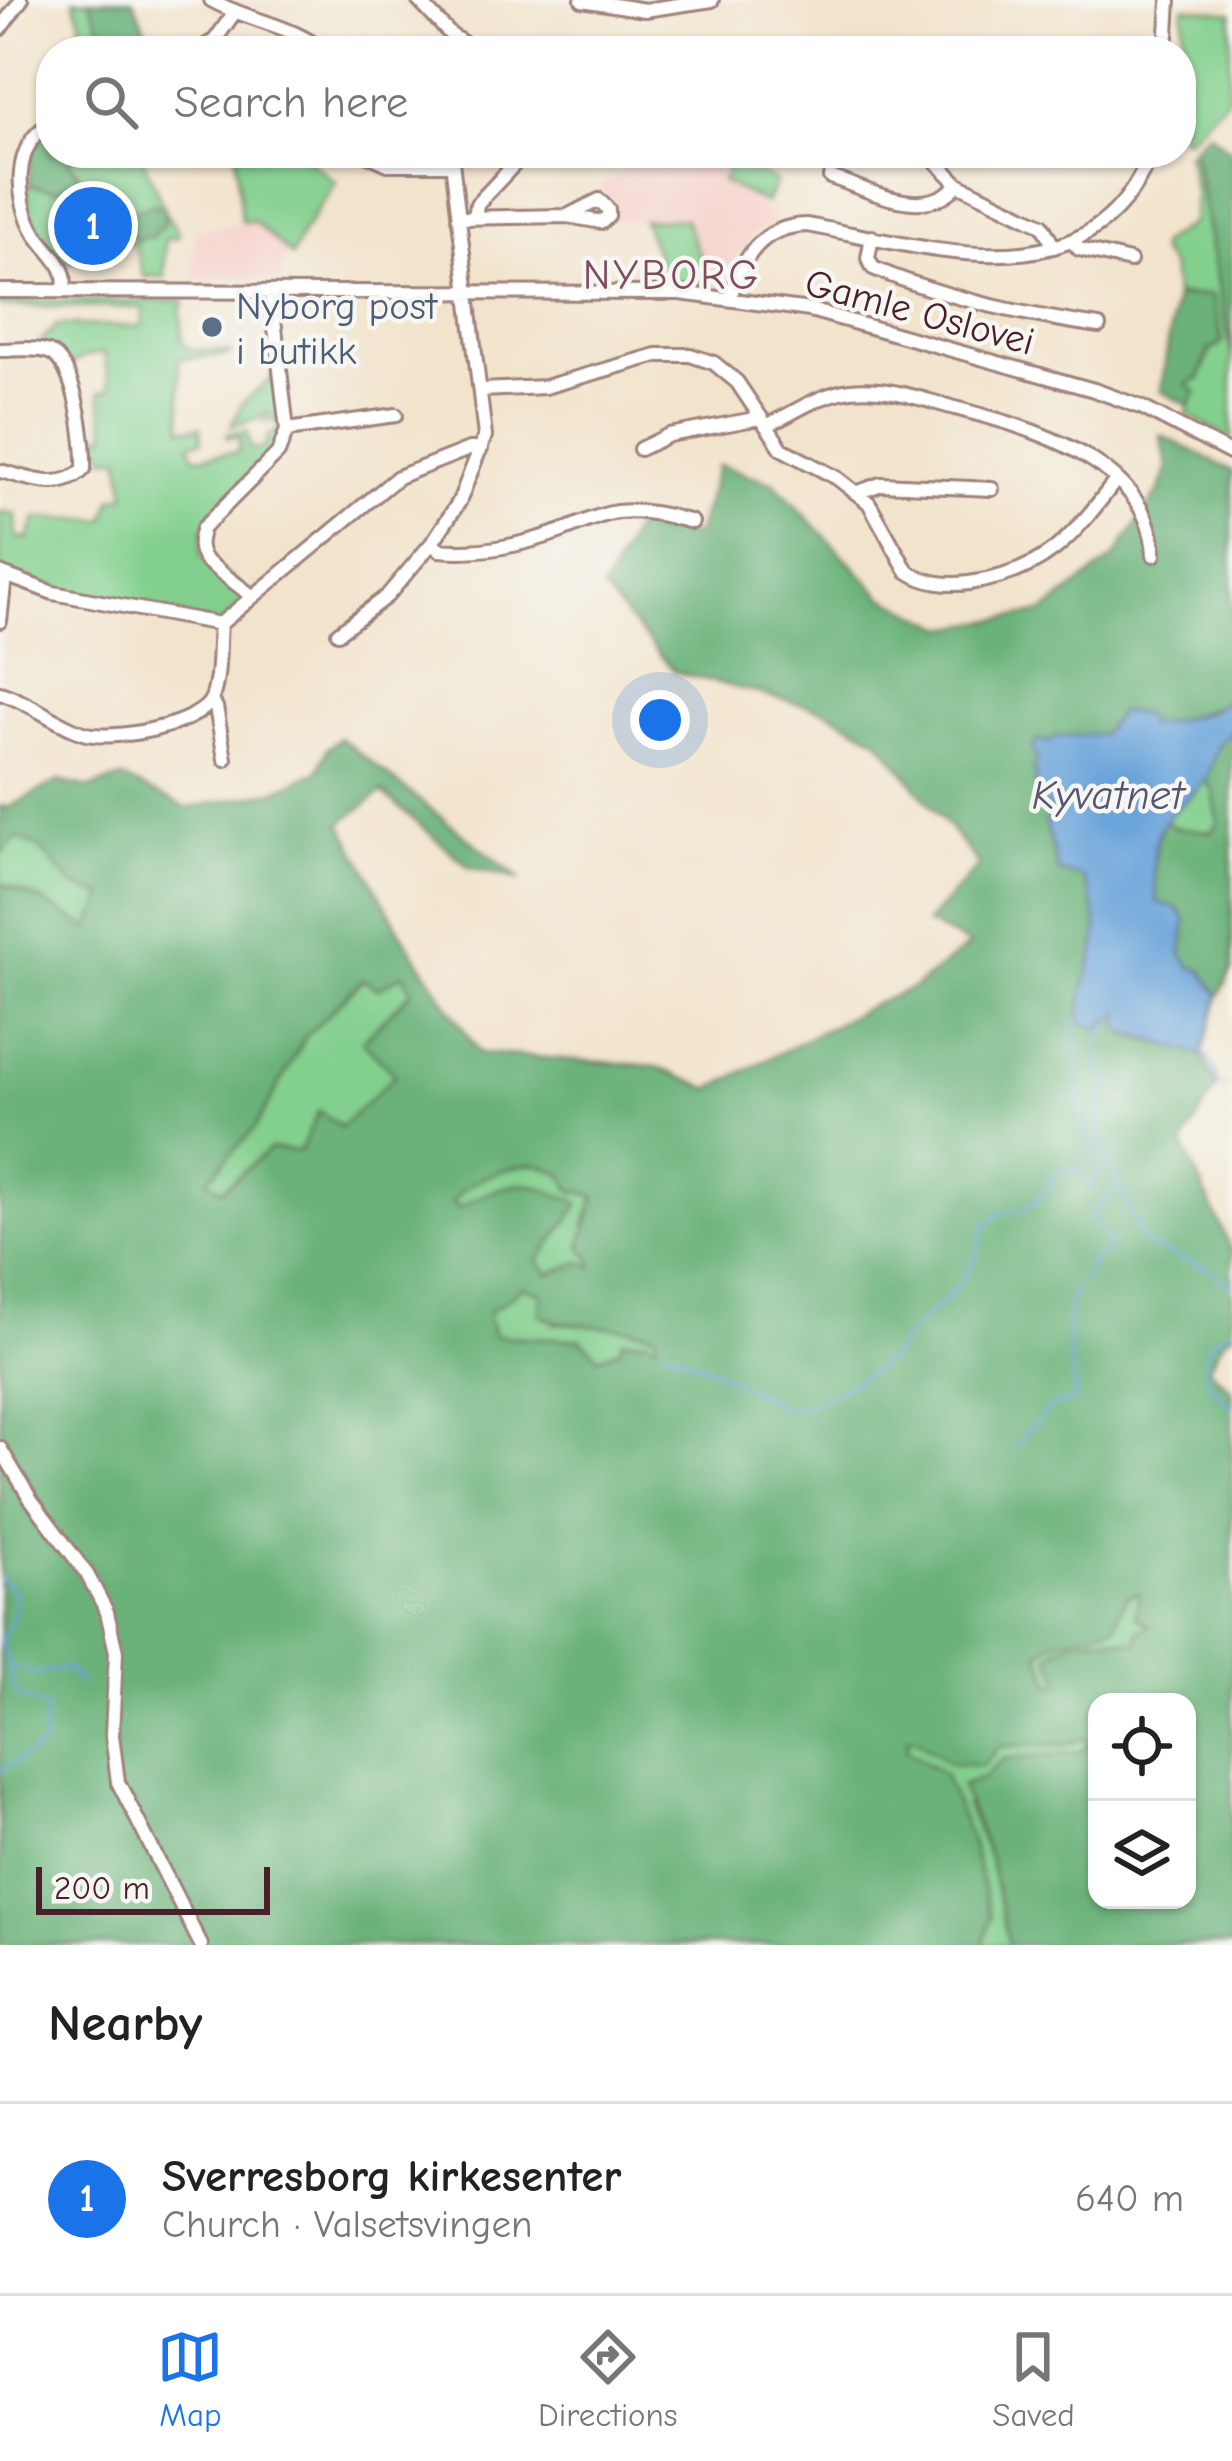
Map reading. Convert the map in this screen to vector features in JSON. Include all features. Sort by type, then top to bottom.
[{"type":"street","points":[[0,29],[21,0]]},
{"type":"street","points":[[211,0],[301,36]]},
{"type":"street","points":[[418,0],[453,36]]},
{"type":"street","points":[[582,0],[645,10],[712,0]]},
{"type":"street","points":[[1167,36],[1169,0]]},
{"type":"street","points":[[217,36],[234,13]]},
{"type":"street","points":[[36,133],[24,154],[22,198],[33,230],[64,272],[64,291]]},
{"type":"street","points":[[338,633],[387,596],[432,543],[460,502],[481,449],[485,419],[453,168]]},
{"type":"street","points":[[475,217],[477,204],[510,168]]},
{"type":"street","points":[[943,168],[958,184],[1042,225],[1054,248]]},
{"type":"street","points":[[736,298],[748,256],[760,240],[790,225],[970,256],[1015,256],[1072,241],[1113,211],[1143,168]]},
{"type":"street","points":[[830,176],[913,204],[941,199],[958,184]]},
{"type":"street","points":[[458,218],[567,216]]},
{"type":"street","points":[[872,237],[868,258],[873,268],[907,282],[1049,319],[1099,326]]},
{"type":"street","points":[[1072,241],[1078,249],[1130,261]]},
{"type":"street","name":"Gamle Oslovei","points":[[0,291],[680,293],[736,298],[810,310],[1094,390],[1141,407],[1232,454]]},
{"type":"street","points":[[252,596],[206,561],[200,554],[200,540],[203,528],[278,453],[287,430],[271,293]]},
{"type":"street","points":[[0,350],[42,350],[65,366],[85,469],[59,484],[0,471]]},
{"type":"street","points":[[482,390],[545,387],[657,356],[690,356],[728,373],[782,449],[859,492],[907,571],[926,580],[960,584],[1014,573],[1069,539],[1116,480]]},
{"type":"street","points":[[640,449],[669,435],[763,422],[834,393],[855,389],[894,392],[1016,424],[1081,454],[1116,480],[1145,521],[1154,555]]},
{"type":"street","points":[[287,430],[396,415]]},
{"type":"street","points":[[0,693],[82,733],[110,739],[198,714],[211,701],[220,624],[398,477],[469,448],[481,449]]},
{"type":"street","points":[[859,492],[881,484],[992,489]]},
{"type":"street","points":[[432,543],[440,550],[466,552],[511,547],[622,512],[664,514],[692,522]]},
{"type":"street","points":[[0,621],[3,574],[53,593],[220,624]]},
{"type":"street","points":[[211,701],[216,706],[225,759]]},
{"type":"street","points":[[0,1448],[30,1498],[87,1574],[107,1612],[116,1652],[112,1735],[118,1782],[201,1945]]},
{"type":"shaded area","points":[[625,168],[726,168],[719,183],[756,201],[775,223],[751,236],[721,285],[711,284],[685,220],[606,220],[601,185]]},
{"type":"shaded area","points":[[254,222],[286,248],[280,282],[194,280],[196,230]]},
{"type":"green space","points":[[74,0],[90,0],[103,36],[72,36],[82,25]]},
{"type":"green space","points":[[90,0],[133,0],[146,36],[103,36]]},
{"type":"green space","points":[[1184,7],[1232,13],[1228,97],[1196,130],[1196,36],[1183,36]]},
{"type":"green space","points":[[1208,132],[1232,152],[1232,355],[1196,163],[1196,144]]},
{"type":"green space","points":[[36,143],[36,168],[73,168],[80,176],[57,190],[29,185]]},
{"type":"green space","points":[[147,168],[164,208],[157,208],[142,236],[164,224],[166,214],[179,233],[177,238],[165,239],[165,277],[144,277],[134,244],[94,242],[92,233],[105,217],[94,209],[87,225],[67,231],[84,249],[86,260],[61,263],[36,226],[29,185],[57,190],[77,170]]},
{"type":"green space","points":[[237,168],[319,168],[336,182],[292,256],[255,222],[241,221]]},
{"type":"green space","points":[[728,168],[748,168],[776,182],[766,203],[722,182]]},
{"type":"green space","points":[[1190,168],[1195,168],[1232,358],[1232,439],[1186,414],[1196,393],[1186,384],[1200,379],[1210,351],[1223,343],[1212,295],[1175,296],[1171,267],[1159,251],[1161,243],[1192,223],[1195,194]]},
{"type":"green space","points":[[153,204],[164,208],[164,224],[150,238],[143,236],[138,241],[126,231],[129,213]]},
{"type":"green space","points":[[685,219],[711,284],[668,282],[643,220]]},
{"type":"green space","points":[[1212,295],[1222,343],[1209,350],[1199,378],[1187,384],[1197,392],[1189,406],[1161,391],[1175,297]]},
{"type":"green space","points":[[0,300],[185,301],[182,343],[190,349],[230,352],[179,359],[182,428],[201,427],[202,441],[190,443],[195,457],[238,452],[240,437],[227,438],[227,434],[247,431],[250,449],[265,448],[268,435],[278,427],[281,430],[273,450],[203,528],[201,555],[252,596],[220,624],[136,610],[0,573],[0,512],[16,515],[17,537],[28,539],[36,518],[105,520],[113,498],[126,496],[120,456],[106,458],[94,436],[107,434],[100,392],[110,390],[104,353],[65,367],[42,350],[42,340],[57,325],[142,326],[144,308],[0,306]]},
{"type":"green space","points":[[274,367],[281,420],[271,422],[270,413],[265,413],[265,422],[262,417],[231,426],[243,403],[271,379]]},
{"type":"green space","points":[[1161,435],[1232,471],[1232,698],[1172,721],[1043,743],[1034,768],[1037,800],[1048,808],[1046,824],[1096,906],[1100,938],[1081,1004],[1098,1029],[1119,1012],[1126,1034],[1202,1055],[1216,1086],[1183,1145],[1232,1251],[1232,1334],[1225,1337],[1208,1368],[1232,1389],[1232,1945],[1009,1945],[989,1857],[961,1786],[983,1778],[1004,1759],[1077,1753],[1088,1746],[1088,1909],[1196,1909],[1196,1693],[1088,1693],[1088,1742],[1000,1746],[982,1766],[950,1764],[908,1738],[906,1750],[944,1774],[970,1837],[991,1918],[983,1945],[0,1945],[0,883],[41,900],[89,929],[104,896],[73,886],[38,846],[16,838],[0,853],[0,806],[7,808],[59,781],[89,788],[122,778],[187,808],[272,792],[318,771],[327,749],[340,738],[521,880],[469,867],[382,792],[341,823],[401,933],[479,1053],[654,1066],[710,1089],[914,988],[970,945],[926,923],[979,865],[878,739],[825,710],[675,672],[603,590],[638,521],[696,536],[718,465],[774,483],[882,596],[946,628],[1044,612],[1115,557],[1159,491],[1168,468]],"holes":[[[403,974],[412,991],[362,1041],[395,1075],[341,1127],[319,1111],[300,1151],[270,1149],[222,1190],[207,1180],[255,1128],[306,1036],[363,979],[378,989]],[[537,1164],[563,1175],[573,1191],[595,1196],[581,1247],[593,1267],[581,1262],[549,1274],[538,1261],[579,1205],[574,1199],[526,1184],[496,1190],[459,1208],[452,1204],[477,1181]],[[523,1287],[541,1293],[540,1314],[550,1319],[643,1331],[657,1335],[656,1344],[623,1340],[620,1349],[599,1357],[580,1339],[494,1336],[488,1313]],[[1139,1593],[1136,1616],[1149,1625],[1137,1632],[1138,1643],[1103,1638],[1069,1643],[1049,1656],[1061,1679],[1055,1686],[1049,1681],[1039,1653],[1052,1642],[1115,1626],[1126,1597]]]},
{"type":"green space","points":[[1232,732],[1232,970],[1219,996],[1202,971],[1191,967],[1182,954],[1177,908],[1157,902],[1155,859],[1166,818],[1172,827],[1212,832],[1219,823],[1212,788],[1205,781],[1221,739]]},
{"type":"green space","points":[[1205,781],[1212,788],[1219,823],[1212,832],[1172,827],[1166,818]]},
{"type":"green space","points":[[16,838],[39,846],[73,886],[105,895],[89,929],[41,900],[0,883],[0,853]]},
{"type":"green space","points":[[403,974],[412,991],[362,1041],[396,1074],[341,1127],[319,1111],[300,1151],[270,1149],[222,1190],[206,1180],[255,1128],[306,1036],[364,979]]},
{"type":"green space","points":[[537,1164],[564,1175],[569,1189],[595,1196],[585,1224],[594,1268],[580,1262],[549,1274],[538,1260],[574,1199],[536,1186],[516,1185],[459,1208],[452,1204],[477,1181]]},
{"type":"green space","points":[[523,1287],[541,1293],[553,1324],[638,1327],[658,1335],[655,1345],[599,1357],[580,1339],[493,1336],[488,1313]]},
{"type":"green space","points":[[1139,1593],[1150,1625],[1139,1643],[1105,1639],[1057,1648],[1061,1680],[1054,1686],[1039,1653],[1052,1642],[1115,1626],[1126,1597]]},
{"type":"green space","points":[[907,1738],[918,1740],[950,1764],[1000,1746],[1088,1742],[1077,1753],[1004,1759],[983,1778],[966,1805],[989,1857],[1009,1945],[983,1945],[991,1918],[970,1837],[956,1807],[906,1749]]},
{"type":"water","name":"Kyvatnet","points":[[1232,698],[1232,732],[1218,747],[1203,784],[1165,822],[1154,854],[1157,902],[1177,908],[1186,919],[1182,954],[1191,967],[1202,971],[1219,996],[1202,1055],[1120,1030],[1119,1012],[1098,1029],[1080,1021],[1097,937],[1096,920],[1083,877],[1058,872],[1046,824],[1048,808],[1037,800],[1037,757],[1032,750],[1038,739],[1047,743],[1055,737],[1102,734],[1120,711],[1143,714],[1148,726],[1209,712]]},
{"type":"waterway","points":[[1117,1012],[1098,1047],[1099,1073],[1114,1083],[1103,1090],[1100,1143],[1144,1244],[1210,1270],[1232,1287]]},
{"type":"waterway","points":[[664,1349],[788,1410],[844,1388],[883,1363],[957,1285],[974,1259],[984,1227],[1000,1213],[1023,1211],[1052,1185],[1050,1176],[1077,1168],[1093,1190],[1099,1171],[1081,1121],[1074,1022],[1080,1021]]},
{"type":"waterway","points":[[1204,1053],[1217,1082],[1225,1087]]},
{"type":"waterway","points":[[1083,1280],[1089,1274],[1089,1263],[1110,1249],[1110,1241],[1088,1220],[1117,1186]]},
{"type":"waterway","points":[[1015,1446],[1050,1407],[1076,1400],[1068,1324],[1078,1284]]},
{"type":"waterway","points":[[1232,1329],[1211,1341],[1205,1364],[1206,1379],[1232,1407]]},
{"type":"waterway","points":[[0,1578],[15,1592],[15,1613],[1,1640],[15,1694],[46,1708],[43,1746],[0,1771]]},
{"type":"waterway","points":[[10,1668],[32,1674],[69,1669],[81,1684]]},
{"type":"place","name":"Sverresborg kirkesenter","points":[[93,226]]},
{"type":"place","name":"Nyborg post i butikk","points":[[212,327]]},
{"type":"district","name":"NYBORG","points":[[672,274]]}]
